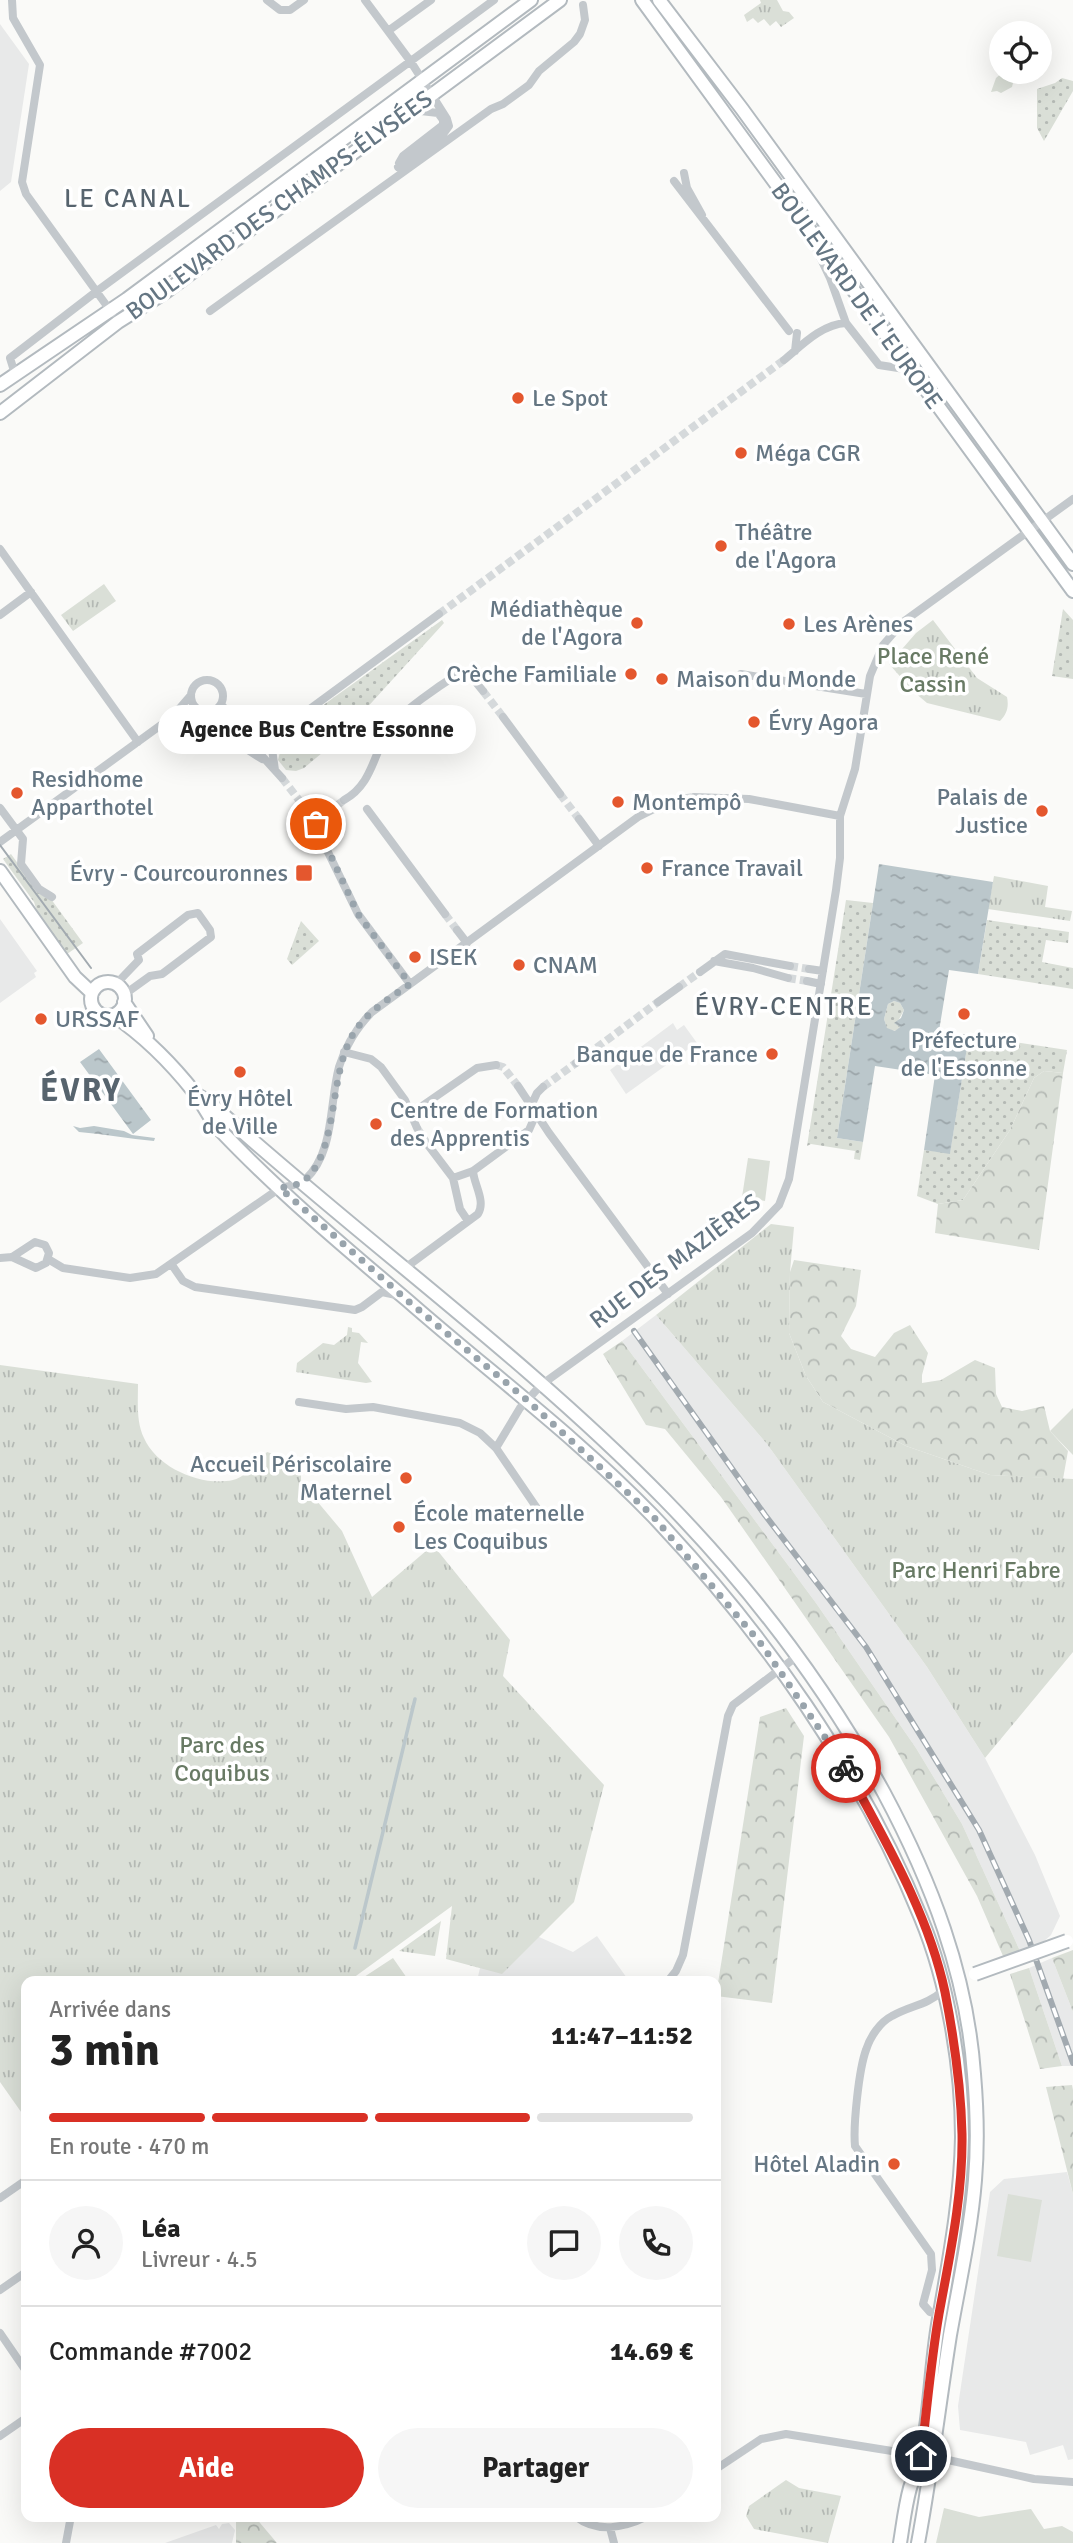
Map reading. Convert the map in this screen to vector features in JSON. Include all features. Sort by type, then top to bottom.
[{"type":"main road","name":"BOULEVARD DES CHAMPS-ÉLYSÉES","points":[[0,413],[118,322],[164,293],[560,0]]},
{"type":"main road","name":"BOULEVARD DE L'EUROPE","points":[[642,0],[1073,591]]},
{"type":"main road","name":"BOULEVARD DE L'EUROPE","points":[[659,0],[742,108],[1073,564]]},
{"type":"main road","name":"BOULEVARD DES CHAMPS-ÉLYSÉES","points":[[0,385],[220,232],[523,2]]},
{"type":"main road","points":[[0,871],[75,977],[92,993]]},
{"type":"main road","points":[[153,1046],[122,993],[104,982],[94,988],[92,1004],[99,1013],[113,1015],[153,1046],[197,1095],[211,1120],[280,1188],[408,1301],[527,1400],[652,1515],[706,1577],[779,1669],[844,1764],[890,1850],[922,1920],[944,1990],[958,2074],[962,2136],[959,2189],[949,2270],[939,2314],[918,2543]]},
{"type":"main road","points":[[113,1015],[118,1012],[122,993]]},
{"type":"main road","points":[[197,1095],[209,1102],[541,1385],[664,1499],[715,1554],[796,1657],[860,1750],[909,1841],[941,1917],[961,1981],[974,2072],[975,2181],[947,2357],[927,2457],[909,2493],[900,2543]]},
{"type":"main road","points":[[944,1990],[975,1974],[1071,1939]]},
{"type":"street","points":[[12,0],[12,18],[40,65],[22,182],[26,194],[118,322]]},
{"type":"street","points":[[267,0],[280,10],[290,10],[304,0]]},
{"type":"street","points":[[365,0],[411,62],[449,126],[444,133],[398,167]]},
{"type":"street","points":[[388,31],[431,0]]},
{"type":"street","points":[[15,374],[10,358],[97,291],[494,0]]},
{"type":"street","points":[[210,312],[491,109],[503,104],[529,85],[539,71],[580,34],[585,20],[583,5]]},
{"type":"street","points":[[394,179],[403,156],[443,125],[438,113],[410,110]]},
{"type":"street","points":[[684,173],[688,188],[700,207],[703,218]]},
{"type":"street","points":[[674,181],[793,332],[795,351]]},
{"type":"street","points":[[804,225],[846,323],[879,365],[911,370]]},
{"type":"street","points":[[835,293],[863,275]]},
{"type":"street","points":[[783,360],[821,331],[835,323],[846,323]]},
{"type":"street","name":"RUE DES MAZIÈRES","points":[[496,1448],[527,1400],[541,1385],[763,1224],[783,1198],[791,1167],[841,858],[840,816],[855,769],[866,694],[878,652],[895,629],[1073,499]]},
{"type":"street","points":[[0,549],[138,742]]},
{"type":"street","points":[[0,615],[31,592]]},
{"type":"street","points":[[252,750],[268,745],[303,714],[439,614]]},
{"type":"street","points":[[344,800],[356,793],[368,776],[385,736],[398,718],[458,674],[470,676],[483,691]]},
{"type":"street","points":[[741,674],[866,694]]},
{"type":"street","points":[[0,842],[172,717],[191,695],[197,683],[210,680],[222,690],[220,704],[212,711]]},
{"type":"street","points":[[191,695],[193,704],[200,710]]},
{"type":"street","points":[[220,704],[252,750]]},
{"type":"street","points":[[172,717],[200,710],[212,711],[240,745],[266,760],[282,778]]},
{"type":"street","points":[[503,718],[560,794]]},
{"type":"street","points":[[275,770],[272,749],[284,732]]},
{"type":"street","points":[[356,793],[445,914]]},
{"type":"street","points":[[694,797],[740,798],[840,816]]},
{"type":"street","points":[[48,1259],[63,1268],[130,1278],[156,1274],[280,1188],[303,1182],[321,1159],[325,1147],[335,1086],[344,1052],[357,1028],[372,1012],[649,810],[672,800]]},
{"type":"street","points":[[0,808],[23,839],[21,864],[39,889],[52,897]]},
{"type":"street","points":[[309,813],[358,914],[410,984]]},
{"type":"street","points":[[314,822],[327,813]]},
{"type":"street","points":[[579,819],[599,846]]},
{"type":"street","points":[[122,993],[150,975],[162,974],[211,937],[210,930],[198,913],[188,915],[137,954],[150,975]]},
{"type":"street","points":[[457,930],[467,943]]},
{"type":"street","points":[[700,972],[725,954],[790,966]]},
{"type":"street","points":[[122,993],[139,960]]},
{"type":"street","points":[[714,961],[788,978]]},
{"type":"street","points":[[809,969],[823,971]]},
{"type":"street","points":[[807,981],[821,984]]},
{"type":"street","points":[[658,1002],[679,987]]},
{"type":"street","points":[[344,1052],[375,1061],[405,1100],[417,1128]]},
{"type":"street","points":[[576,1063],[587,1055]]},
{"type":"street","points":[[412,1113],[477,1068],[496,1065]]},
{"type":"street","points":[[518,1086],[668,1294]]},
{"type":"street","points":[[453,1178],[473,1171],[528,1130],[537,1093],[543,1087]]},
{"type":"street","points":[[528,1130],[550,1133]]},
{"type":"street","points":[[428,1144],[453,1178],[460,1209],[468,1221]]},
{"type":"street","points":[[405,1268],[482,1208],[473,1171]]},
{"type":"street","points":[[0,1258],[12,1257],[36,1268],[43,1266],[48,1259],[48,1251],[42,1243],[31,1242],[12,1257]]},
{"type":"street","points":[[24,1250],[25,1261]]},
{"type":"street","points":[[172,1265],[183,1281],[195,1287],[355,1310],[382,1292],[389,1292],[408,1301]]},
{"type":"street","points":[[299,1402],[346,1409],[373,1407],[460,1423],[480,1433],[496,1448],[543,1517]]},
{"type":"street","points":[[672,1976],[683,1955],[728,1716],[733,1705],[796,1657]]},
{"type":"street","points":[[939,2314],[930,2312],[923,2304],[932,2270],[931,2254],[855,2146],[853,2129],[866,2049],[876,2031],[890,2017],[932,2001],[944,1990]]},
{"type":"street","points":[[0,2198],[21,2183]]},
{"type":"street","points":[[0,2290],[21,2275]]},
{"type":"street","points":[[0,2333],[21,2364]]},
{"type":"street","points":[[0,2436],[21,2421]]},
{"type":"street","points":[[721,2466],[761,2439],[786,2434],[927,2457],[1042,2480],[1073,2482]]},
{"type":"street","points":[[66,2543],[70,2522]]},
{"type":"street","points":[[586,2522],[596,2527],[610,2528],[637,2522]]},
{"type":"street","points":[[610,2528],[614,2543]]},
{"type":"shaded area","points":[[0,24],[29,64],[11,182],[0,191]]},
{"type":"shaded area","points":[[0,919],[37,971],[34,973],[36,977],[0,1003]]},
{"type":"shaded area","points":[[673,1023],[677,1030],[684,1025],[697,1043],[626,1094],[610,1070]]},
{"type":"shaded area","points":[[656,1315],[767,1444],[927,1667],[985,1758],[1035,1855],[1060,1916],[1051,1935],[1042,1943],[1020,1951],[962,1824],[916,1748],[816,1603],[622,1341]]},
{"type":"shaded area","points":[[530,1933],[573,1952],[597,1936],[625,1976],[478,1976],[487,1937]]},
{"type":"shaded area","points":[[1052,1958],[1073,2012],[1073,2066],[1062,2066],[1029,1968]]},
{"type":"shaded area","points":[[1067,2172],[1073,2194],[1073,2459],[1068,2460],[1063,2445],[1030,2455],[1026,2442],[960,2430],[958,2406],[990,2192],[1004,2179]]},
{"type":"shaded area","points":[[229,2523],[235,2530],[232,2543],[165,2543],[216,2525],[219,2529],[222,2524]]},
{"type":"green space","points":[[760,0],[777,0],[783,11],[789,12],[794,18],[781,27],[776,21],[770,26],[764,19],[758,23],[753,18],[747,22],[744,15],[761,3]]},
{"type":"green space","points":[[1062,78],[1073,81],[1073,91],[1044,141],[1037,128],[1037,89]]},
{"type":"green space","points":[[994,84],[1013,84],[1001,93],[991,92]]},
{"type":"green space","points":[[104,584],[116,601],[73,631],[61,615]]},
{"type":"green space","points":[[1063,609],[1073,620],[1073,679],[1052,676]]},
{"type":"green space","points":[[442,620],[444,623],[363,712],[341,721],[322,753],[304,768],[286,770],[278,760],[282,747],[308,716]]},
{"type":"green space","name":"Place René Cassin","points":[[933,620],[977,678],[1007,697],[1007,710],[1000,721],[927,703],[889,664],[916,633]]},
{"type":"green space","points":[[11,854],[40,894],[51,899],[83,943],[67,954],[39,917],[34,902],[3,859]]},
{"type":"green space","points":[[994,876],[1048,886],[1045,907],[1072,911],[1070,921],[988,909]]},
{"type":"green space","points":[[846,900],[873,903],[837,1138],[863,1142],[860,1160],[854,1159],[855,1151],[811,1144],[807,1146]]},
{"type":"green space","points":[[987,920],[1069,932],[1068,943],[1046,940],[1042,962],[1073,968],[1073,989],[978,974]]},
{"type":"green space","points":[[301,921],[319,941],[292,965],[287,959]]},
{"type":"green space","points":[[894,1001],[900,1003],[904,1010],[898,1021],[900,1027],[896,1031],[887,1029],[884,1019],[888,1004]]},
{"type":"green space","points":[[969,1035],[1067,1050],[1063,1073],[1044,1071],[1034,1078],[1010,1130],[963,1200],[938,1204],[917,1196],[924,1150],[950,1153]]},
{"type":"green space","points":[[1044,1071],[1063,1073],[1039,1250],[935,1233],[938,1204],[963,1200],[1010,1130],[1034,1078]]},
{"type":"green space","points":[[748,1158],[770,1161],[765,1201],[742,1197]]},
{"type":"green space","name":"Parc Henri Fabre","points":[[771,1224],[794,1227],[789,1333],[806,1376],[823,1402],[906,1446],[990,1475],[1073,1479],[1073,1652],[985,1758],[927,1667],[767,1444],[656,1315]]},
{"type":"green space","points":[[794,1260],[861,1270],[856,1306],[841,1336],[851,1349],[875,1357],[894,1333],[910,1325],[928,1353],[922,1383],[941,1380],[975,1360],[995,1368],[996,1394],[1002,1407],[1022,1411],[1044,1406],[1050,1431],[1068,1451],[1063,1479],[990,1475],[906,1446],[823,1402],[806,1376],[789,1333],[790,1272]]},
{"type":"green space","points":[[348,1327],[352,1328],[352,1332],[359,1333],[368,1343],[361,1342],[358,1363],[372,1382],[296,1372],[297,1363],[323,1343],[334,1345],[347,1335]]},
{"type":"green space","points":[[622,1341],[816,1603],[916,1748],[962,1824],[1020,1951],[1003,1956],[977,1896],[889,1737],[721,1497],[665,1429],[646,1425],[603,1354]]},
{"type":"green space","name":"Parc des Coquibus","points":[[0,1365],[138,1384],[140,1425],[150,1449],[170,1466],[195,1478],[208,1481],[233,1480],[256,1465],[267,1452],[301,1463],[301,1482],[342,1531],[372,1597],[433,1545],[510,1640],[503,1676],[604,1785],[574,1902],[502,1974],[446,1959],[452,1906],[356,1976],[21,1976],[21,2112],[0,2082]]},
{"type":"green space","points":[[1073,1408],[1073,1455],[1050,1431]]},
{"type":"green space","points":[[786,1708],[804,1736],[772,2003],[721,1997],[719,1976],[760,1717]]},
{"type":"green space","points":[[441,1921],[435,1956],[399,1951]]},
{"type":"green space","points":[[1073,1950],[1073,2012],[1052,1958]]},
{"type":"green space","points":[[393,1958],[406,1976],[366,1976]]},
{"type":"green space","points":[[1029,1968],[1062,2066],[1040,2069],[1010,1974]]},
{"type":"green space","points":[[1072,2085],[1073,2090],[1073,2194],[1046,2087]]},
{"type":"green space","points":[[1008,2194],[1042,2200],[1031,2262],[997,2256]]},
{"type":"green space","points":[[786,2480],[799,2488],[841,2496],[828,2543],[754,2529],[746,2516],[749,2506]]},
{"type":"green space","points":[[944,2508],[979,2517],[1031,2509],[1044,2529],[1062,2526],[1073,2532],[1073,2543],[936,2543]]},
{"type":"green space","points":[[236,2522],[259,2522],[277,2543],[236,2543]]},
{"type":"water","points":[[879,864],[993,882],[978,974],[949,970],[939,1031],[969,1035],[950,1154],[924,1150],[935,1075],[875,1066],[863,1142],[837,1138]],"holes":[[[894,1001],[900,1003],[904,1010],[901,1018],[894,1023],[900,1027],[895,1031],[887,1028],[884,1019],[888,1004]]]},
{"type":"water","points":[[99,1049],[151,1120],[133,1134],[80,1062]]},
{"type":"water","points":[[73,1126],[94,1126],[155,1138],[154,1141],[79,1132]]},
{"type":"waterway","points":[[355,1948],[415,1699]]},
{"type":"tunnel","points":[[439,614],[784,360]]},
{"type":"tunnel","points":[[483,691],[503,717]]},
{"type":"tunnel","points":[[282,778],[309,813]]},
{"type":"tunnel","points":[[560,794],[579,819]]},
{"type":"tunnel","points":[[672,800],[694,797]]},
{"type":"tunnel","points":[[327,813],[344,800]]},
{"type":"tunnel","points":[[445,914],[457,930]]},
{"type":"tunnel","points":[[790,966],[809,969]]},
{"type":"tunnel","points":[[679,987],[700,972]]},
{"type":"tunnel","points":[[788,978],[807,981]]},
{"type":"tunnel","points":[[587,1055],[658,1002]]},
{"type":"tunnel","points":[[543,1087],[576,1063]]},
{"type":"tunnel","points":[[496,1065],[503,1067],[518,1086]]},
{"type":"tunnel","points":[[417,1128],[428,1145]]},
{"type":"tram line","points":[[0,845],[91,968]]},
{"type":"railway","points":[[634,1331],[765,1515],[866,1647],[979,1830],[1029,1940],[1073,2063]]},
{"type":"way so far","points":[[316,824],[358,914],[410,984],[372,1012],[357,1028],[339,1068],[321,1159],[303,1182],[280,1188],[408,1301],[527,1400],[652,1515],[762,1645],[846,1768]]},
{"type":"place","name":"Le Spot","points":[[518,398]]},
{"type":"place","name":"Méga CGR","points":[[741,453]]},
{"type":"place","name":"Théâtre de l'Agora","points":[[721,546]]},
{"type":"place","name":"Médiathèque de l'Agora","points":[[637,623]]},
{"type":"place","name":"Les Arènes","points":[[789,624]]},
{"type":"place","name":"Crèche Familiale","points":[[631,674]]},
{"type":"place","name":"Maison du Monde","points":[[662,679]]},
{"type":"place","name":"Évry Agora","points":[[754,722]]},
{"type":"place","name":"Residhome Apparthotel","points":[[17,793]]},
{"type":"place","name":"Montempô","points":[[618,802]]},
{"type":"place","name":"Palais de Justice","points":[[1042,811]]},
{"type":"place","name":"Agence Bus Centre Essonne","points":[[316,824]]},
{"type":"place","name":"France Travail","points":[[647,868]]},
{"type":"place","name":"Évry - Courcouronnes","points":[[304,873]]},
{"type":"place","name":"ISEK","points":[[415,957]]},
{"type":"place","name":"CNAM","points":[[519,965]]},
{"type":"place","name":"Préfecture de l'Essonne","points":[[964,1014]]},
{"type":"place","name":"URSSAF","points":[[41,1019]]},
{"type":"place","name":"Banque de France","points":[[772,1054]]},
{"type":"place","name":"Évry Hôtel de Ville","points":[[240,1072]]},
{"type":"place","name":"Centre de Formation des Apprentis","points":[[376,1124]]},
{"type":"place","name":"Accueil Périscolaire Maternel","points":[[406,1478]]},
{"type":"place","name":"École maternelle Les Coquibus","points":[[399,1527]]},
{"type":"place","name":"Hôtel Aladin","points":[[894,2164]]},
{"type":"district","name":"LE CANAL","points":[[128,198]]},
{"type":"district","name":"ÉVRY-CENTRE","points":[[784,1006]]},
{"type":"district","name":"ÉVRY","points":[[81,1090]]},
{"type":"route","points":[[846,1768],[890,1850],[922,1920],[944,1990],[958,2074],[962,2136],[959,2189],[949,2270],[939,2314],[921,2456]]}]
